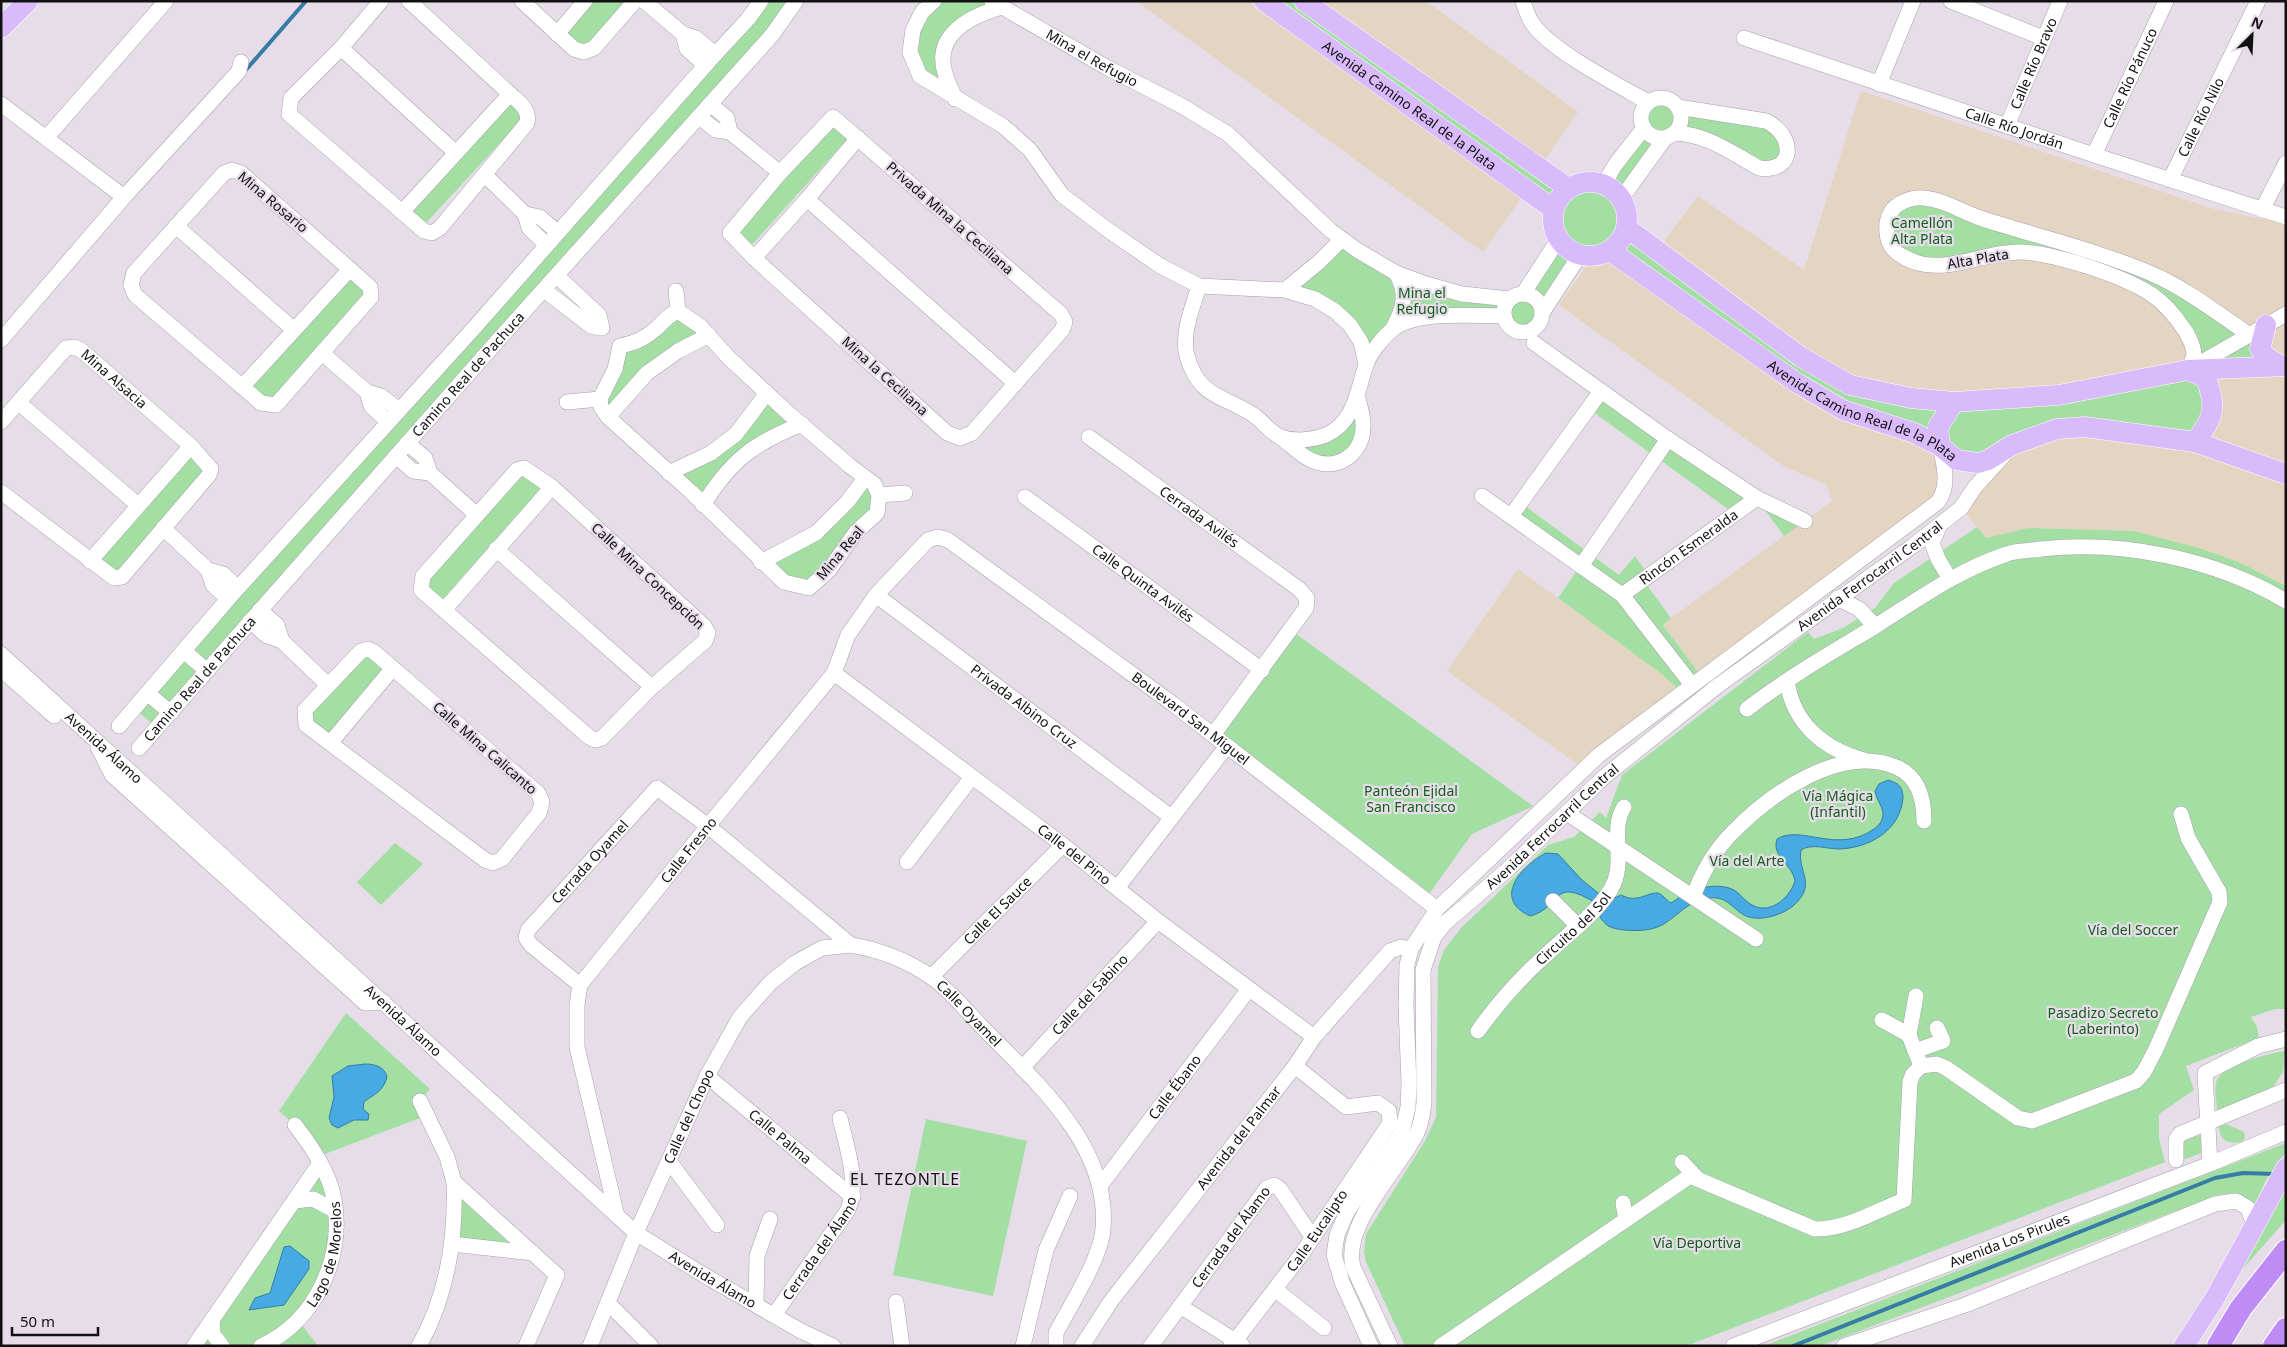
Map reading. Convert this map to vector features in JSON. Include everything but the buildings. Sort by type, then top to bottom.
[{"type":"highway","points":[[2213,1342],[2286,1251]]},
{"type":"highway","points":[[2274,1346],[2286,1329]]},
{"type":"main road","points":[[1,28],[28,1]]},
{"type":"main road","name":"Avenida Camino Real de la Plata","points":[[1264,1],[1553,209]]},
{"type":"main road","name":"Avenida Camino Real de la Plata","points":[[1304,1],[1568,188]]},
{"type":"main road","points":[[1580,183],[1604,184],[1614,190],[1621,199],[1626,209],[1626,228],[1619,243],[1610,251],[1594,256],[1580,256],[1558,240],[1552,222],[1553,209],[1559,197],[1568,188],[1580,183]]},
{"type":"main road","name":"Avenida Camino Real de la Plata","points":[[1626,228],[1801,357],[1850,385],[1911,398],[1954,402],[2059,395],[2188,370],[2283,366]]},
{"type":"main road","name":"Avenida Camino Real de la Plata","points":[[1610,251],[1797,383],[1843,410],[1914,433],[1940,446],[1958,460],[1978,463],[1988,460],[2012,446],[2057,429],[2085,427],[2195,442],[2286,474]]},
{"type":"main road","points":[[2266,325],[2260,349],[2265,356],[2283,366]]},
{"type":"main road","points":[[2188,370],[2206,378],[2214,406],[2206,428],[2195,442]]},
{"type":"main road","points":[[1940,446],[1938,427],[1954,402]]},
{"type":"main road","points":[[2184,1346],[2215,1298],[2282,1174]]},
{"type":"street","points":[[46,138],[166,1]]},
{"type":"street","points":[[381,1],[341,48],[292,98],[289,114],[424,231],[432,233],[440,228],[485,175],[527,123],[529,115],[527,110],[409,1]]},
{"type":"street","points":[[522,1],[574,49],[584,52],[594,48],[635,1]]},
{"type":"street","points":[[558,34],[585,1]]},
{"type":"street","points":[[644,1],[683,34],[696,38],[710,60]]},
{"type":"street","name":"Camino Real de Pachuca","points":[[119,726],[233,594],[474,328],[710,60],[748,20],[761,1]]},
{"type":"street","name":"Camino Real de Pachuca","points":[[139,748],[493,346],[772,35],[796,1]]},
{"type":"street","points":[[934,1],[922,12],[913,30],[910,52],[920,76],[955,99],[1003,126],[1030,150],[1062,195],[1159,265],[1199,286],[1285,290],[1315,299],[1335,311],[1350,325],[1362,342],[1366,364],[1358,398],[1346,419],[1327,434],[1307,440],[1280,437]]},
{"type":"street","points":[[1523,1],[1532,23],[1550,40],[1589,69],[1648,102],[1661,98],[1668,99],[1678,107],[1766,121],[1775,125],[1783,134],[1788,149],[1787,155],[1779,165],[1766,169],[1759,168],[1716,142],[1689,134],[1652,136],[1644,128],[1642,114],[1648,102]]},
{"type":"street","points":[[1879,84],[1913,1]]},
{"type":"street","points":[[1952,1],[2043,38]]},
{"type":"street","name":"Calle Río Bravo","points":[[2007,126],[2060,1]]},
{"type":"street","name":"Calle Río Pánuco","points":[[2094,155],[2166,1]]},
{"type":"street","name":"Calle Río Nilo","points":[[2170,180],[2258,1]]},
{"type":"street","name":"Mina el Refugio","points":[[955,99],[944,73],[943,54],[950,35],[965,21],[998,4],[1106,67],[1182,106],[1228,134],[1342,239],[1396,273],[1462,294],[1517,297]]},
{"type":"street","name":"Calle Río Jordán","points":[[1744,38],[2170,180],[2286,216]]},
{"type":"street","points":[[341,48],[455,152]]},
{"type":"street","points":[[1,340],[124,197],[239,71],[241,62]]},
{"type":"street","points":[[402,211],[510,94]]},
{"type":"street","points":[[1,104],[124,197]]},
{"type":"street","points":[[710,104],[726,118],[730,132]]},
{"type":"street","points":[[1621,199],[1682,119],[1678,107]]},
{"type":"street","points":[[698,117],[716,130],[730,132],[780,173]]},
{"type":"street","name":"Privada Mina la Ceciliana","points":[[833,117],[1061,314],[1065,322]]},
{"type":"street","name":"Mina la Ceciliana","points":[[833,117],[780,173],[730,232],[754,258],[947,432],[960,438],[972,433],[1062,330],[1065,322]]},
{"type":"street","points":[[1604,184],[1615,165],[1644,128]]},
{"type":"street","points":[[754,258],[858,138]]},
{"type":"street","points":[[2262,210],[2286,163]]},
{"type":"street","name":"Mina Rosario","points":[[232,170],[241,173],[350,268],[370,286],[371,297],[276,405],[261,404],[135,295],[131,285],[134,273],[224,173],[232,170]]},
{"type":"street","points":[[485,175],[525,214],[529,228],[547,245]]},
{"type":"street","name":"Alta Plata","points":[[2188,370],[2194,355],[2192,342],[2173,313],[2153,295],[2114,278],[2040,254],[2004,253],[1962,264],[1944,265],[1908,260],[1889,245],[1886,228],[1891,212],[1899,204],[1910,199],[1924,198],[2007,227],[2118,260],[2162,279],[2189,294],[2248,334]]},
{"type":"street","points":[[807,199],[1015,383]]},
{"type":"street","points":[[525,214],[540,217],[557,232]]},
{"type":"street","points":[[176,226],[293,329]]},
{"type":"street","points":[[2004,253],[2003,243],[2007,227]]},
{"type":"street","points":[[1285,290],[1319,262],[1342,239]]},
{"type":"street","points":[[1558,240],[1517,297],[1504,310],[1504,316],[1510,327],[1522,332],[1528,332],[1538,325],[1542,313],[1580,256]]},
{"type":"street","points":[[242,387],[350,268]]},
{"type":"street","points":[[1366,364],[1394,328],[1402,313],[1405,300],[1403,285],[1396,273]]},
{"type":"street","points":[[557,276],[599,315],[602,328],[620,346]]},
{"type":"street","points":[[1199,286],[1188,324],[1187,354],[1196,379],[1217,398],[1242,408],[1311,460],[1325,464],[1343,462],[1353,454],[1361,442],[1363,428],[1358,398]]},
{"type":"street","points":[[544,290],[591,326],[602,328]]},
{"type":"street","points":[[676,291],[678,312]]},
{"type":"street","points":[[2173,313],[2189,294]]},
{"type":"street","points":[[1517,297],[1538,302],[1542,313]]},
{"type":"street","points":[[620,346],[637,342],[655,330],[665,317],[678,312]]},
{"type":"street","points":[[678,312],[700,326],[728,358],[802,424],[874,484],[879,495],[905,493]]},
{"type":"street","points":[[2188,370],[2286,314]]},
{"type":"street","points":[[1394,328],[1416,320],[1444,315],[1504,316]]},
{"type":"street","points":[[474,328],[493,346]]},
{"type":"street","points":[[608,417],[647,373],[678,351],[708,335]]},
{"type":"street","name":"Rincón Esmeralda","points":[[1534,343],[1668,439],[1757,498],[1805,521]]},
{"type":"street","points":[[567,402],[600,399],[615,369],[620,346]]},
{"type":"street","name":"Mina Alsacia","points":[[1,422],[66,348],[74,347],[81,350],[191,446],[210,466],[209,476],[122,577],[114,578],[1,492]]},
{"type":"street","points":[[322,353],[367,392],[380,396],[393,416]]},
{"type":"street","points":[[1511,516],[1601,391]]},
{"type":"street","points":[[669,473],[711,454],[736,434],[767,393]]},
{"type":"street","name":"Mina Real","points":[[600,399],[601,407],[608,417],[703,504],[761,562],[784,582],[809,588],[829,570],[856,532],[876,513],[879,495]]},
{"type":"street","points":[[19,403],[138,505]]},
{"type":"street","points":[[703,504],[718,480],[743,455],[769,437],[802,424]]},
{"type":"street","name":"Cerrada Avilés","points":[[1089,437],[1300,589],[1307,598],[1306,608],[1262,670]]},
{"type":"street","points":[[1580,566],[1668,439]]},
{"type":"street","points":[[407,443],[425,458],[430,473],[477,515]]},
{"type":"street","points":[[90,561],[191,446]]},
{"type":"street","name":"Avenida Ferrocarril Central","points":[[1371,1346],[1342,1282],[1334,1255],[1337,1235],[1347,1212],[1402,1132],[1408,1108],[1410,1084],[1406,1024],[1407,965],[1411,949],[1438,909],[1599,755],[1938,502],[1945,486],[1945,469],[1940,446]]},
{"type":"street","name":"Avenida Ferrocarril Central","points":[[1390,1346],[1353,1267],[1350,1254],[1352,1238],[1359,1224],[1410,1145],[1422,1119],[1424,1103],[1423,970],[1434,937],[1445,923],[1506,871],[1604,777],[1716,687],[1961,508],[1975,487],[2012,446]]},
{"type":"street","points":[[396,456],[413,471],[430,473]]},
{"type":"street","name":"Calle Mina Concepción","points":[[524,468],[532,471],[552,487],[704,626],[708,633],[704,641],[652,688],[602,738],[595,740],[589,738],[445,609],[421,590],[423,576],[517,470],[524,468]]},
{"type":"street","name":"Mina Real","points":[[761,562],[816,533],[848,501],[866,478]]},
{"type":"street","points":[[445,609],[552,487]]},
{"type":"street","points":[[1482,496],[1622,595],[1692,684]]},
{"type":"street","name":"Calle Quinta Avilés","points":[[1024,497],[1262,670]]},
{"type":"street","name":"Rincón Esmeralda","points":[[1622,595],[1757,498]]},
{"type":"street","points":[[314,506],[335,525]]},
{"type":"street","points":[[1940,525],[1932,543],[1938,559],[1950,579]]},
{"type":"street","points":[[163,528],[208,570],[223,574],[233,594]]},
{"type":"street","name":"Calle Fresno","points":[[580,985],[834,673],[848,634],[876,595],[928,540],[938,537]]},
{"type":"street","name":"Boulevard San Miguel","points":[[938,537],[956,546],[1173,704],[1438,909]]},
{"type":"street","points":[[1747,709],[1787,681],[1950,579],[2009,553],[2062,547],[2124,550],[2177,559],[2216,570],[2286,601]]},
{"type":"street","points":[[496,549],[652,688]]},
{"type":"street","name":"Privada Albino Cruz","points":[[876,595],[1171,817]]},
{"type":"street","points":[[1837,598],[1859,609],[1875,626]]},
{"type":"street","points":[[255,615],[267,636],[282,641],[328,685]]},
{"type":"street","name":"Calle Mina Calicanto","points":[[368,649],[374,652],[393,668],[538,792],[542,802],[539,813],[502,859],[494,863],[485,860],[306,725],[304,710],[360,651],[368,649]]},
{"type":"street","points":[[184,651],[206,671]]},
{"type":"street","name":"Avenida Álamo","points":[[1,654],[616,1212],[636,1233],[702,1274],[833,1346]]},
{"type":"street","points":[[331,742],[393,668]]},
{"type":"street","points":[[1,669],[60,721],[94,738]]},
{"type":"street","points":[[1213,735],[1262,670]]},
{"type":"street","name":"Calle del Pino","points":[[834,673],[1314,1037]]},
{"type":"street","points":[[1787,681],[1793,706],[1803,722],[1819,741],[1859,759],[1884,762],[1900,769],[1913,780],[1921,792],[1924,821]]},
{"type":"street","points":[[147,693],[171,712]]},
{"type":"street","points":[[1118,887],[1227,746]]},
{"type":"street","points":[[1693,897],[1707,866],[1722,844],[1757,810],[1786,789],[1806,778],[1859,759]]},
{"type":"street","points":[[907,862],[972,777]]},
{"type":"street","name":"Calle Oyamel","points":[[657,788],[708,826],[851,945],[880,950],[932,977],[1022,1068],[1051,1100],[1069,1124],[1086,1151],[1100,1186],[1103,1231],[1096,1255],[1056,1333],[1056,1346]]},
{"type":"street","name":"Cerrada Oyamel","points":[[580,985],[531,945],[526,938],[528,930],[657,788]]},
{"type":"street","name":"Circuito del Sol","points":[[1478,1031],[1512,989],[1578,926],[1611,890],[1618,875],[1618,824],[1624,807]]},
{"type":"street","points":[[1567,813],[1756,939]]},
{"type":"street","points":[[1918,1058],[1946,1068],[2018,1118],[2032,1121],[2136,1081],[2144,1072],[2156,1049],[2220,902],[2219,892],[2188,838],[2181,814]]},
{"type":"street","name":"Calle El Sauce","points":[[932,977],[1063,845]]},
{"type":"street","points":[[1553,901],[1578,926]]},
{"type":"street","name":"Calle del Sabino","points":[[1022,1068],[1158,920]]},
{"type":"street","name":"Calle del Chopo","points":[[590,1346],[636,1233],[707,1076],[740,1017],[771,982],[795,963],[822,948],[851,945]]},
{"type":"street","name":"Avenida del Palmar","points":[[1082,1346],[1111,1302],[1295,1066],[1314,1037],[1390,951],[1400,947],[1411,949]]},
{"type":"street","points":[[580,985],[577,1005],[577,1047],[616,1212]]},
{"type":"street","name":"Calle Ébano","points":[[1100,1186],[1249,989]]},
{"type":"street","points":[[1916,996],[1909,1036],[1918,1058]]},
{"type":"street","points":[[1882,1020],[1909,1036]]},
{"type":"street","points":[[1406,1024],[1423,1024]]},
{"type":"street","points":[[1682,1162],[1696,1177],[1815,1229],[1828,1229],[1839,1226],[1904,1200],[1910,1082],[1918,1058],[1943,1041],[1937,1028]]},
{"type":"street","points":[[2210,1164],[2205,1072],[2258,1046],[2286,1039]]},
{"type":"street","name":"Calle Eucalipto","points":[[1236,1344],[1313,1238],[1390,1123],[1389,1111],[1378,1103],[1346,1107],[1295,1066]]},
{"type":"street","name":"Calle Palma","points":[[707,1076],[853,1197]]},
{"type":"street","points":[[2176,1160],[2176,1140],[2180,1134],[2286,1090]]},
{"type":"street","points":[[419,1346],[429,1327],[444,1288],[452,1244],[455,1212],[454,1182],[447,1157],[420,1101]]},
{"type":"street","name":"Cerrada del Álamo","points":[[774,1315],[848,1210],[853,1197],[854,1180],[840,1118]]},
{"type":"street","name":"Lago de Morelos","points":[[260,1346],[286,1340],[312,1305],[334,1253],[334,1199],[311,1146],[295,1125]]},
{"type":"street","name":"Avenida Los Pirules","points":[[1733,1346],[2210,1164],[2286,1132]]},
{"type":"street","points":[[669,1161],[717,1225]]},
{"type":"street","points":[[194,1346],[320,1164]]},
{"type":"street","points":[[1442,1346],[1684,1179],[1696,1177]]},
{"type":"street","points":[[454,1182],[557,1275],[526,1346]]},
{"type":"street","name":"Cerrada del Álamo","points":[[1151,1346],[1267,1188],[1274,1185],[1280,1189],[1313,1238]]},
{"type":"street","points":[[1023,1346],[1046,1250],[1070,1196]]},
{"type":"street","points":[[294,1201],[313,1198],[334,1210]]},
{"type":"street","points":[[1844,1346],[1965,1305],[2215,1204],[2236,1201],[2248,1208],[2254,1226]]},
{"type":"street","points":[[1623,1203],[1626,1220]]},
{"type":"street","points":[[756,1304],[757,1256],[770,1219]]},
{"type":"street","points":[[452,1244],[534,1254]]},
{"type":"street","points":[[1276,1290],[1324,1328]]},
{"type":"street","points":[[896,1302],[902,1346]]},
{"type":"street","points":[[608,1303],[650,1346]]},
{"type":"street","points":[[1180,1306],[1236,1344]]},
{"type":"street","points":[[212,1319],[213,1334],[222,1346]]},
{"type":"street","points":[[801,1330],[812,1346]]},
{"type":"shaded area","points":[[1136,1],[1264,1],[1527,190],[1483,252]]},
{"type":"shaded area","points":[[1304,1],[1426,1],[1578,112],[1539,168]]},
{"type":"shaded area","points":[[1861,91],[2214,209],[2286,224],[2286,586],[2274,580],[2134,531],[2028,528],[1986,538],[1961,508],[2012,445],[1954,402],[1850,385],[1657,251],[1698,196],[1804,270]]},
{"type":"shaded area","points":[[1610,251],[1940,446],[1938,502],[1702,677],[1663,624],[1832,501],[1827,485],[1785,467],[1559,305],[1593,257]]},
{"type":"shaded area","points":[[1518,569],[1659,672],[1682,692],[1584,769],[1447,671]]},
{"type":"green space","points":[[592,1],[628,1],[584,49],[565,31]]},
{"type":"green space","points":[[761,1],[796,1],[157,728],[134,708]]},
{"type":"green space","points":[[934,1],[992,1],[943,55],[955,99],[920,76],[913,30]]},
{"type":"green space","name":"Camellón Alta Plata","points":[[1264,1],[1304,1],[1568,188],[1586,183],[1604,184],[1644,128],[1642,116],[1646,106],[1655,100],[1667,99],[1766,121],[1787,142],[1775,167],[1675,133],[1621,199],[1626,209],[1628,221],[1850,385],[1954,402],[2188,370],[2194,355],[2153,295],[2059,259],[1908,260],[1886,228],[1910,199],[2118,260],[2248,334],[2265,356],[2189,370],[2213,396],[2195,442],[2085,427],[1988,460],[1843,410],[1610,251],[1598,256],[1585,256],[1533,329],[1518,331],[1506,322],[1469,316],[1393,328],[1366,364],[1350,325],[1285,290],[1342,239],[1426,284],[1518,295],[1555,234],[1552,222],[1553,209]]},
{"type":"green space","points":[[507,99],[525,116],[425,224],[409,209]]},
{"type":"green space","points":[[832,123],[848,138],[750,247],[734,233]]},
{"type":"green space","points":[[349,275],[367,292],[268,404],[248,386]]},
{"type":"green space","points":[[678,311],[709,335],[678,351],[608,415],[603,396],[621,349]]},
{"type":"green space","points":[[1601,391],[1805,521],[1784,536],[1757,499],[1735,514],[1589,409]]},
{"type":"green space","points":[[767,393],[802,424],[769,437],[703,505],[669,473],[711,453]]},
{"type":"green space","points":[[1358,398],[1363,428],[1343,462],[1297,450],[1327,434]]},
{"type":"green space","points":[[190,452],[208,471],[118,575],[96,558]]},
{"type":"green space","points":[[521,473],[540,489],[442,600],[422,584]]},
{"type":"green space","points":[[865,478],[877,513],[809,588],[761,562],[816,533]]},
{"type":"green space","points":[[1521,503],[1619,575],[1635,556],[1649,576],[1643,580],[1671,618],[1663,625],[1702,677],[1682,692],[1659,672],[1558,598],[1580,566],[1511,516]]},
{"type":"green space","points":[[1977,527],[1986,538],[2028,528],[2134,531],[2202,549],[2241,563],[2286,586],[2286,1009],[2275,1009],[2251,1017],[2257,1027],[2259,1038],[2186,1066],[2194,1090],[2159,1114],[2159,1138],[2165,1162],[1686,1346],[1405,1346],[1366,1262],[1364,1253],[1366,1234],[1425,1141],[1436,1117],[1438,967],[1444,950],[1461,928],[1548,845],[1574,837],[1600,812],[1606,818],[1622,775],[1808,632],[1814,639],[1843,628],[1875,608],[1894,583]]},
{"type":"green space","name":"Panteón Ejidal San Francisco","points":[[1295,633],[1533,806],[1472,834],[1429,894],[1219,739]]},
{"type":"green space","points":[[363,651],[383,668],[327,736],[306,717]]},
{"type":"green space","points":[[395,843],[423,864],[381,905],[357,882]]},
{"type":"green space","points":[[346,1013],[430,1089],[420,1101],[428,1115],[317,1157],[295,1125],[279,1111]]},
{"type":"green space","points":[[2285,1051],[2283,1072],[2273,1087],[2217,1111],[2215,1086],[2219,1077],[2226,1071],[2246,1061]]},
{"type":"green space","points":[[926,1119],[1027,1141],[993,1296],[893,1275]]},
{"type":"green space","points":[[2226,1124],[2244,1132],[2245,1138],[2242,1142],[2233,1143],[2223,1139],[2219,1127]]},
{"type":"green space","points":[[2203,1134],[2201,1153],[2180,1161],[2180,1145],[2184,1141]]},
{"type":"green space","points":[[2286,1143],[2286,1152],[2266,1180],[2255,1205],[2238,1195],[2218,1195],[1820,1346],[1764,1346]]},
{"type":"green space","points":[[320,1163],[336,1235],[299,1321],[318,1346],[194,1346]]},
{"type":"green space","points":[[2286,1179],[2286,1220],[2240,1272]]},
{"type":"green space","points":[[454,1182],[533,1253],[452,1244]]},
{"type":"water","points":[[1888,780],[1895,782],[1902,791],[1901,810],[1896,820],[1881,836],[1861,845],[1839,849],[1810,847],[1801,850],[1805,878],[1804,891],[1793,906],[1777,915],[1752,918],[1741,913],[1726,901],[1710,898],[1696,901],[1658,927],[1644,930],[1629,930],[1608,926],[1601,918],[1594,902],[1570,892],[1558,896],[1540,912],[1530,916],[1519,909],[1513,901],[1514,883],[1520,874],[1546,853],[1558,854],[1582,880],[1608,901],[1621,895],[1637,898],[1658,893],[1671,903],[1698,889],[1721,886],[1733,889],[1754,906],[1767,908],[1774,906],[1785,898],[1795,881],[1777,850],[1777,839],[1787,835],[1797,835],[1833,840],[1847,839],[1860,836],[1874,829],[1881,822],[1883,813],[1875,791],[1879,784]]},
{"type":"water","points":[[376,1065],[382,1068],[387,1077],[385,1082],[378,1092],[364,1102],[363,1109],[369,1114],[368,1120],[354,1120],[338,1128],[332,1125],[329,1118],[334,1097],[332,1076],[348,1066]]},
{"type":"water","points":[[290,1246],[309,1261],[309,1269],[284,1305],[249,1310],[255,1298],[270,1293],[284,1247]]},
{"type":"waterway","points":[[245,71],[306,1]]},
{"type":"waterway","points":[[1793,1346],[2215,1178],[2243,1173],[2276,1174]]},
{"type":"district","name":"EL TEZONTLE","points":[[905,1179]]},
{"type":"park label","name":"Vía Mágica (Infantil)","points":[[1838,804]]},
{"type":"park label","name":"Vía del Arte","points":[[1747,861]]},
{"type":"park label","name":"Vía del Soccer","points":[[2133,930]]},
{"type":"park label","name":"Pasadizo Secreto (Laberinto)","points":[[2103,1022]]},
{"type":"park label","name":"Vía Deportiva","points":[[1697,1243]]}]
